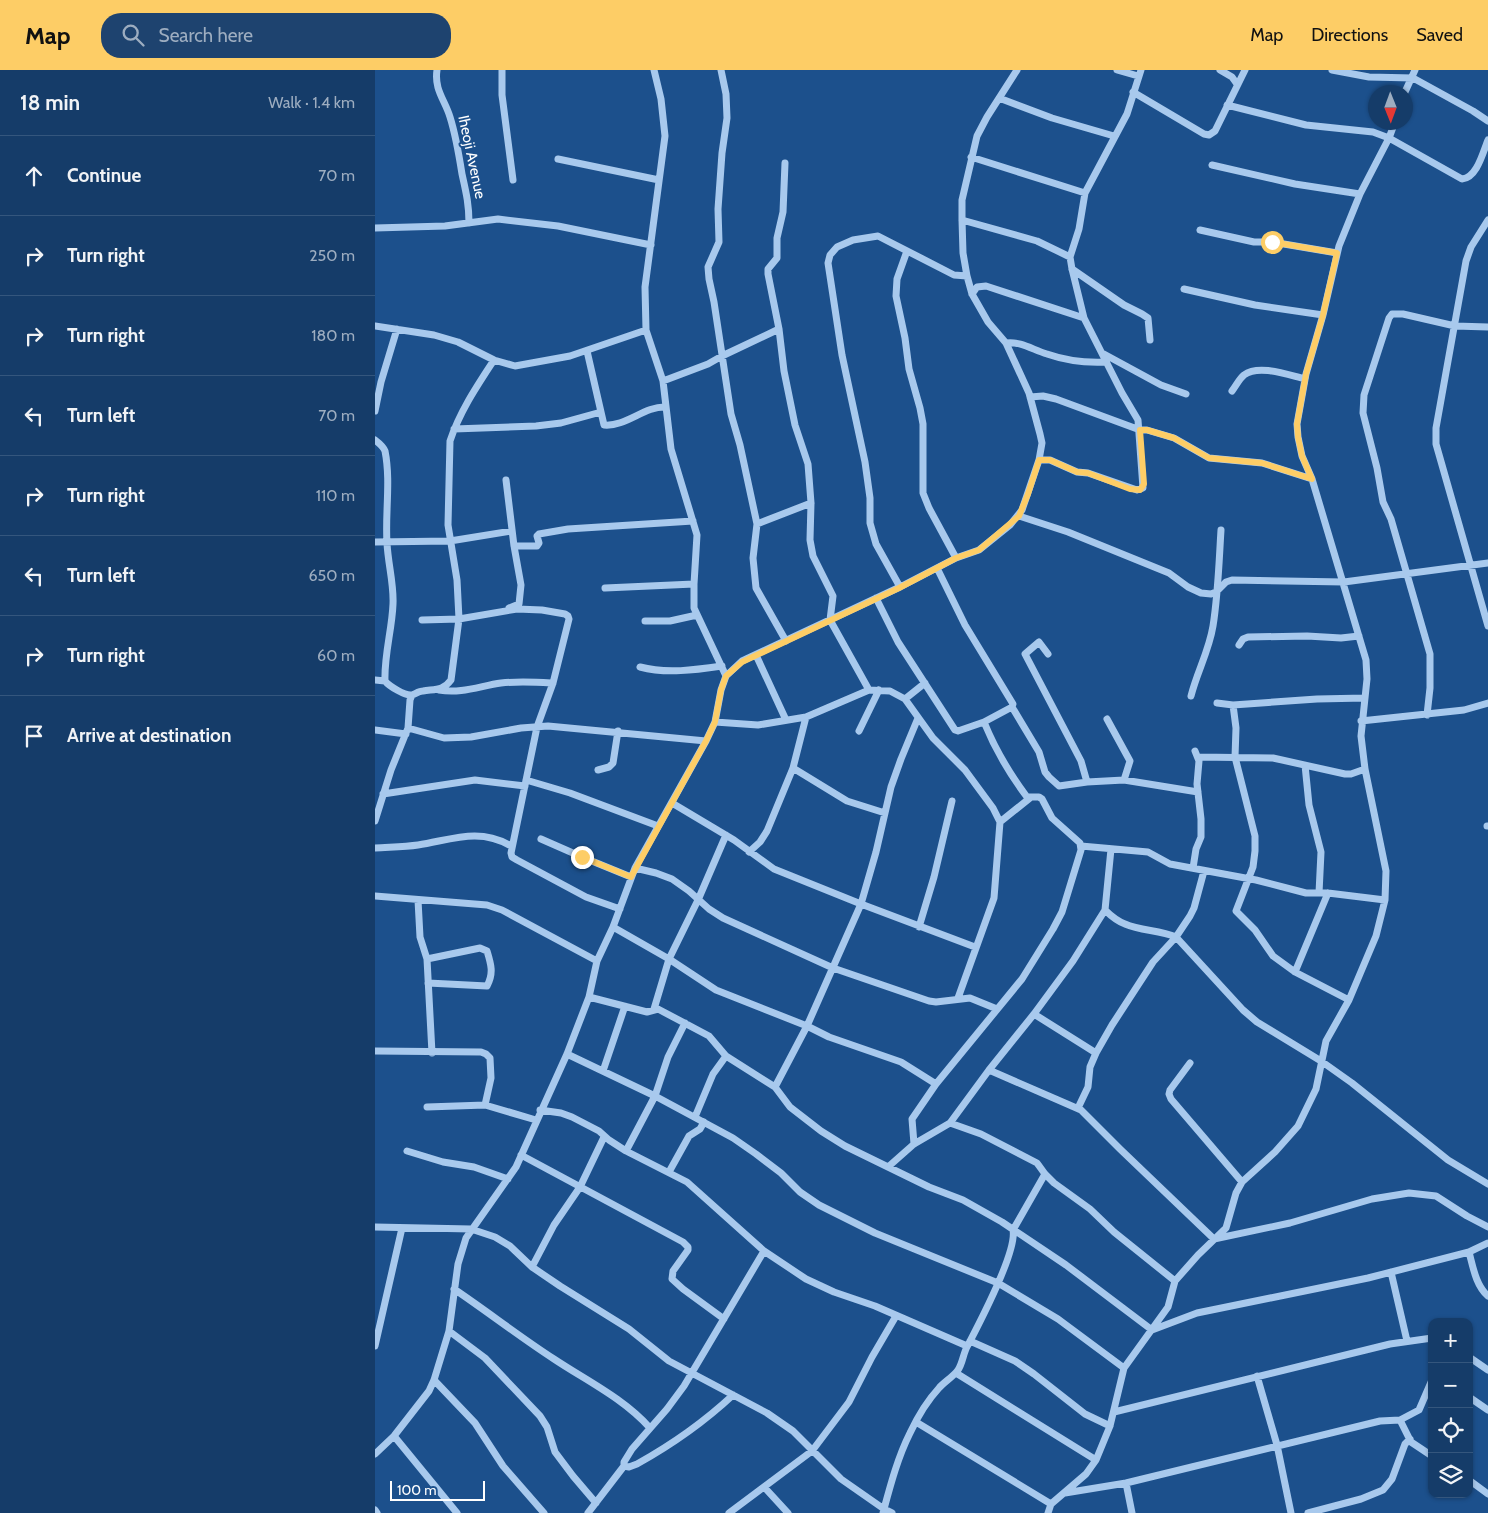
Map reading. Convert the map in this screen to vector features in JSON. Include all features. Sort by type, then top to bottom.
[{"type":"street","name":"Iheoji Avenue","points":[[437,70],[436,81],[443,102],[450,115],[469,202],[469,223]]},
{"type":"street","points":[[502,70],[501,95],[513,180]]},
{"type":"street","points":[[654,70],[661,99],[665,136],[644,297],[646,330],[663,381],[671,449],[697,535],[694,608],[726,676]]},
{"type":"street","points":[[721,70],[727,108],[718,209],[719,242],[708,269],[732,420],[740,446],[757,524],[753,558],[756,588],[785,641]]},
{"type":"street","points":[[375,1454],[394,1436],[423,1400],[434,1380],[449,1330],[458,1264],[465,1238],[516,1167],[540,1110],[567,1054],[589,997],[597,961],[613,927],[631,877],[715,722],[721,690],[726,676],[742,662],[899,588],[956,558],[979,550],[1019,516],[1039,460],[1041,440],[1030,397],[1006,343],[987,322],[972,294],[963,253],[962,220],[962,200],[977,136],[1017,70]]},
{"type":"street","points":[[1039,460],[1050,460],[1077,472],[1088,473],[1130,489],[1140,490],[1144,484],[1138,420],[1084,318],[1070,257],[1079,229],[1085,192],[1127,114],[1139,73],[1117,70]]},
{"type":"street","points":[[1220,70],[1232,77],[1237,84]]},
{"type":"street","points":[[1133,92],[1203,134],[1209,135],[1215,131],[1245,70]]},
{"type":"street","points":[[1331,70],[1369,77],[1414,74],[1488,121]]},
{"type":"street","points":[[999,98],[1052,118],[1114,136]]},
{"type":"street","points":[[1227,105],[1305,125],[1373,132],[1389,138],[1462,179],[1467,179],[1473,174],[1488,140]]},
{"type":"street","points":[[1047,1513],[1051,1504],[1086,1474],[1096,1460],[1110,1426],[1124,1368],[1168,1307],[1175,1281],[1226,1228],[1236,1193],[1242,1182],[1275,1152],[1298,1126],[1316,1089],[1326,1041],[1349,1000],[1376,936],[1385,900],[1387,884],[1385,861],[1365,769],[1361,736],[1366,660],[1312,479],[1302,456],[1297,424],[1305,379],[1323,315],[1337,253],[1360,194],[1392,130]]},
{"type":"street","points":[[971,156],[1085,192]]},
{"type":"street","points":[[558,159],[659,180]]},
{"type":"street","points":[[785,163],[783,212],[777,238],[777,258],[767,272],[795,424],[806,455],[811,503],[811,547],[813,556],[833,596],[830,620],[869,690]]},
{"type":"street","points":[[1212,165],[1295,184],[1360,194]]},
{"type":"street","points":[[375,228],[445,226],[498,219],[558,226],[651,245]]},
{"type":"street","points":[[962,220],[1037,241],[1070,257]]},
{"type":"street","points":[[1488,220],[1471,247],[1466,261],[1436,428],[1436,444],[1488,626]]},
{"type":"street","points":[[1200,230],[1254,242],[1272,242],[1337,253]]},
{"type":"street","points":[[899,588],[876,544],[869,523],[870,498],[865,462],[842,354],[828,263],[830,255],[837,247],[853,240],[878,236],[954,275],[967,276]]},
{"type":"street","points":[[907,251],[897,279],[896,296],[909,369],[923,424],[923,494],[956,558]]},
{"type":"street","points":[[1072,269],[1125,305],[1148,318],[1150,340]]},
{"type":"street","points":[[972,294],[977,287],[986,286],[1084,318]]},
{"type":"street","points":[[1184,289],[1255,305],[1323,315]]},
{"type":"street","points":[[1427,715],[1430,688],[1430,654],[1391,519],[1380,491],[1377,468],[1363,413],[1364,395],[1389,318],[1392,314],[1403,314],[1455,326],[1488,327]]},
{"type":"street","points":[[375,326],[428,333],[458,342],[494,360],[515,366],[570,356],[646,330]]},
{"type":"street","points":[[375,411],[381,382],[397,329]]},
{"type":"street","points":[[663,381],[708,364],[779,329]]},
{"type":"street","points":[[1006,343],[1018,343],[1045,354],[1070,361],[1085,363],[1106,362]]},
{"type":"street","points":[[587,351],[603,424],[606,426],[633,418],[653,408],[666,407]]},
{"type":"street","points":[[1102,353],[1161,385],[1186,394]]},
{"type":"street","points":[[439,690],[447,686],[451,680],[459,619],[457,580],[448,525],[450,441],[468,400],[494,360]]},
{"type":"street","points":[[1233,391],[1240,378],[1253,371],[1267,371],[1305,379]]},
{"type":"street","points":[[1030,397],[1043,396],[1056,399],[1140,430],[1147,430],[1174,438],[1209,458],[1262,463],[1312,479]]},
{"type":"street","points":[[454,429],[536,426],[561,423],[601,412]]},
{"type":"street","points":[[375,440],[383,447],[385,452],[387,543],[393,604],[385,656],[385,681]]},
{"type":"street","points":[[506,480],[521,585],[520,602],[507,610]]},
{"type":"street","points":[[757,524],[811,503]]},
{"type":"street","points":[[1019,516],[1068,532],[1169,573],[1195,591],[1207,594],[1216,592],[1226,582],[1237,580],[1344,582],[1488,562]]},
{"type":"street","points":[[514,546],[537,546],[539,543],[537,536],[539,534],[569,529],[693,521]]},
{"type":"street","points":[[1191,696],[1195,679],[1208,650],[1213,626],[1221,530]]},
{"type":"street","points":[[375,542],[450,540],[512,531]]},
{"type":"street","points":[[937,568],[965,625],[1013,704],[1012,707],[1039,752],[1045,772],[1059,786],[1124,780],[1198,792]]},
{"type":"street","points":[[605,588],[694,584]]},
{"type":"street","points":[[876,598],[899,642],[955,730],[958,731],[984,722],[1012,707]]},
{"type":"street","points":[[422,620],[459,619],[507,610],[530,608],[568,616],[569,619],[553,683],[537,727],[511,846],[512,857],[586,897],[620,909]]},
{"type":"street","points":[[645,622],[670,621],[697,616]]},
{"type":"street","points":[[1239,644],[1243,639],[1248,638],[1307,636],[1341,638],[1359,636]]},
{"type":"street","points":[[1048,654],[1039,642],[1025,654],[1081,761],[1087,782]]},
{"type":"street","points":[[757,655],[785,720]]},
{"type":"street","points":[[640,667],[653,670],[697,670],[721,666]]},
{"type":"street","points":[[375,680],[385,681],[396,690],[412,695],[423,691],[459,692],[499,684],[521,682],[553,683]]},
{"type":"street","points":[[905,699],[925,683]]},
{"type":"street","points":[[715,722],[758,725],[806,717],[869,690],[890,691],[905,699],[933,738],[965,770],[984,795],[1000,822],[994,898],[958,998]]},
{"type":"street","points":[[859,731],[879,690]]},
{"type":"street","points":[[375,821],[391,770],[407,731],[412,695]]},
{"type":"street","points":[[1217,703],[1233,705],[1317,699],[1365,698]]},
{"type":"street","points":[[1361,721],[1464,710],[1488,703]]},
{"type":"street","points":[[1233,705],[1236,728],[1235,757],[1255,836],[1253,867],[1236,911],[1255,930],[1273,956],[1295,972],[1349,1000]]},
{"type":"street","points":[[749,852],[760,842],[767,831],[793,768],[806,717]]},
{"type":"street","points":[[775,1087],[807,1026],[861,904],[891,787],[918,718]]},
{"type":"street","points":[[1107,720],[1130,760],[1124,780]]},
{"type":"street","points":[[914,1144],[913,1119],[936,1084],[1022,978],[1062,912],[1081,846],[1052,818],[1042,799],[1027,797],[1013,778],[992,741],[984,722]]},
{"type":"street","points":[[375,730],[407,731],[453,738],[548,726],[618,731],[706,741]]},
{"type":"street","points":[[598,770],[609,767],[613,763],[618,731]]},
{"type":"street","points":[[1193,868],[1196,850],[1201,837],[1197,754],[1273,758],[1345,774],[1365,769]]},
{"type":"street","points":[[1305,765],[1309,805],[1321,852],[1319,893]]},
{"type":"street","points":[[793,768],[847,801],[885,813]]},
{"type":"street","points":[[383,794],[475,780],[526,783],[570,793],[658,826]]},
{"type":"street","points":[[1000,822],[1030,798]]},
{"type":"street","points":[[919,926],[952,801]]},
{"type":"street","points":[[671,803],[726,835],[774,869],[975,947]]},
{"type":"street","points":[[375,848],[417,845],[471,835],[487,836],[503,841],[511,846]]},
{"type":"street","points":[[653,1009],[669,959],[698,900],[726,835]]},
{"type":"street","points":[[541,838],[631,877]]},
{"type":"street","points":[[1081,846],[1148,852],[1166,863],[1248,878],[1306,893],[1329,893],[1385,900]]},
{"type":"street","points":[[888,1167],[914,1144],[950,1123],[1073,961],[1105,910],[1111,849]]},
{"type":"street","points":[[635,868],[655,872],[672,879],[723,918],[833,968],[929,1001],[936,1002],[970,998],[997,1008]]},
{"type":"street","points":[[1078,1108],[1088,1087],[1090,1067],[1095,1053],[1111,1025],[1153,962],[1176,937],[1194,908],[1204,871]]},
{"type":"street","points":[[1295,972],[1329,893]]},
{"type":"street","points":[[375,896],[487,904],[502,910],[597,961]]},
{"type":"street","points":[[417,900],[420,938],[427,959],[432,1053]]},
{"type":"street","points":[[1105,910],[1116,920],[1125,924],[1176,937],[1250,1016],[1321,1061],[1379,1104],[1448,1160],[1488,1184]]},
{"type":"street","points":[[613,927],[669,959],[717,990],[807,1026],[829,1037],[901,1062],[936,1084]]},
{"type":"street","points":[[427,959],[480,948],[487,951],[492,966],[492,978],[487,986],[428,983]]},
{"type":"street","points":[[589,997],[647,1012],[658,1009],[709,1036],[726,1056],[775,1087],[790,1107],[805,1120],[845,1146],[929,1187],[963,1200],[1013,1230],[1065,1265],[1152,1330]]},
{"type":"street","points":[[603,1071],[625,1006]]},
{"type":"street","points":[[1034,1014],[1095,1053]]},
{"type":"street","points":[[627,1151],[655,1096],[668,1057],[685,1023]]},
{"type":"street","points":[[375,1051],[481,1052],[486,1054],[490,1058],[491,1078],[485,1106]]},
{"type":"street","points":[[567,1054],[655,1096],[704,1122],[756,1154],[781,1173],[800,1192],[819,1205],[875,1233],[998,1283],[1058,1319],[1124,1368]]},
{"type":"street","points":[[695,1117],[713,1074],[726,1056]]},
{"type":"street","points":[[1190,1063],[1170,1090],[1171,1099],[1242,1182]]},
{"type":"street","points":[[989,1070],[1078,1108],[1214,1239]]},
{"type":"street","points":[[427,1107],[485,1106],[536,1120]]},
{"type":"street","points":[[540,1110],[572,1117],[599,1131],[604,1137],[627,1151],[687,1182],[763,1251],[806,1279],[1015,1362],[1085,1414],[1110,1426]]},
{"type":"street","points":[[669,1172],[689,1136],[700,1129],[704,1122]]},
{"type":"street","points":[[950,1123],[981,1134],[1037,1163],[1045,1174],[1175,1281]]},
{"type":"street","points":[[532,1267],[554,1225],[580,1186],[604,1137]]},
{"type":"street","points":[[407,1151],[443,1162],[474,1167],[508,1179]]},
{"type":"street","points":[[521,1155],[683,1242],[688,1247],[688,1250],[673,1271],[672,1279],[724,1319]]},
{"type":"street","points":[[884,1511],[897,1464],[916,1422],[939,1388],[960,1366],[998,1283],[1013,1240],[1013,1230],[1045,1174]]},
{"type":"street","points":[[1214,1239],[1290,1223],[1372,1199],[1409,1193],[1436,1196],[1488,1227]]},
{"type":"street","points":[[375,1227],[471,1229],[495,1237],[509,1246],[532,1267],[629,1329],[669,1361],[774,1418],[793,1431],[841,1479],[884,1511],[892,1513]]},
{"type":"street","points":[[375,1346],[403,1228]]},
{"type":"street","points":[[1152,1330],[1197,1313],[1391,1272],[1469,1252],[1488,1243]]},
{"type":"street","points":[[588,1513],[624,1466],[624,1462],[632,1450],[667,1409],[691,1374],[763,1251]]},
{"type":"street","points":[[1469,1252],[1482,1290],[1488,1296]]},
{"type":"street","points":[[1391,1272],[1407,1341]]},
{"type":"street","points":[[454,1289],[555,1360],[584,1376],[628,1406],[650,1428]]},
{"type":"street","points":[[729,1513],[765,1488],[812,1451],[849,1402],[896,1316]]},
{"type":"street","points":[[449,1330],[485,1358],[540,1416],[547,1427],[555,1452],[596,1502]]},
{"type":"street","points":[[1114,1412],[1257,1376],[1407,1341],[1428,1338]]},
{"type":"street","points":[[1473,1360],[1488,1370]]},
{"type":"street","points":[[956,1372],[1096,1460]]},
{"type":"street","points":[[1257,1376],[1277,1445],[1291,1513]]},
{"type":"street","points":[[434,1380],[475,1423],[503,1466],[544,1513]]},
{"type":"street","points":[[1064,1493],[1126,1483],[1381,1421],[1400,1420],[1419,1410],[1428,1389]]},
{"type":"street","points":[[624,1466],[629,1467],[637,1464],[679,1440],[709,1417],[733,1395]]},
{"type":"street","points":[[1473,1400],[1488,1410]]},
{"type":"street","points":[[1400,1420],[1409,1439],[1428,1453]]},
{"type":"street","points":[[916,1422],[1051,1504]]},
{"type":"street","points":[[394,1436],[457,1513]]},
{"type":"street","points":[[1308,1513],[1361,1499],[1383,1490],[1392,1479],[1405,1444],[1409,1439]]},
{"type":"street","points":[[1126,1483],[1132,1513]]},
{"type":"street","points":[[1473,1483],[1488,1494]]},
{"type":"street","points":[[765,1488],[788,1513]]},
{"type":"route","points":[[582,857],[631,877],[715,722],[721,690],[726,676],[742,662],[899,588],[956,558],[979,550],[1019,516],[1039,460],[1047,459],[1077,472],[1088,473],[1130,489],[1140,490],[1144,484],[1140,430],[1147,430],[1174,438],[1209,458],[1262,463],[1312,479],[1302,456],[1297,424],[1306,374],[1323,315],[1337,253],[1272,242]]}]
